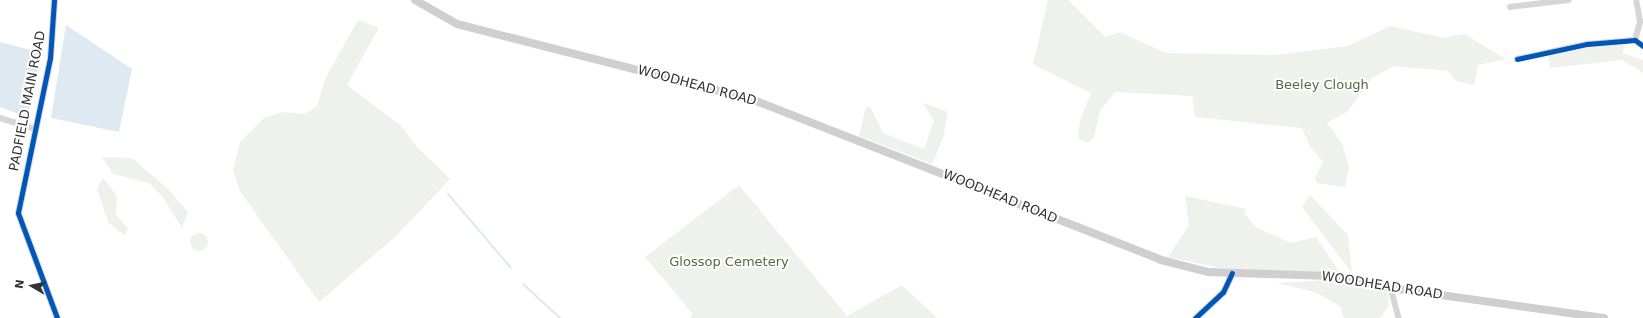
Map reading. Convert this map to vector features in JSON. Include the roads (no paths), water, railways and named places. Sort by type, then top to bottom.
[{"type":"main road","name":"WOODHEAD ROAD","points":[[415,0],[457,24],[751,99],[1161,260],[1208,272],[1330,276],[1391,288],[1604,318]]},
{"type":"street","name":"PADFIELD MAIN ROAD","points":[[54,0],[53,42],[18,214],[57,318]]},
{"type":"street","points":[[1510,8],[1569,0]]},
{"type":"street","points":[[1635,40],[1640,22],[1636,0]]},
{"type":"street","points":[[1517,59],[1552,49],[1635,40],[1643,46]]},
{"type":"street","points":[[0,118],[35,129]]},
{"type":"street","points":[[1195,318],[1223,292],[1232,273]]},
{"type":"street","points":[[1391,288],[1400,318]]},
{"type":"waterway","points":[[448,194],[511,268]]},
{"type":"waterway","points":[[523,284],[560,318]]},
{"type":"park label","name":"Beeley Clough","points":[[1322,85]]},
{"type":"park label","name":"Glossop Cemetery","points":[[729,262]]}]
